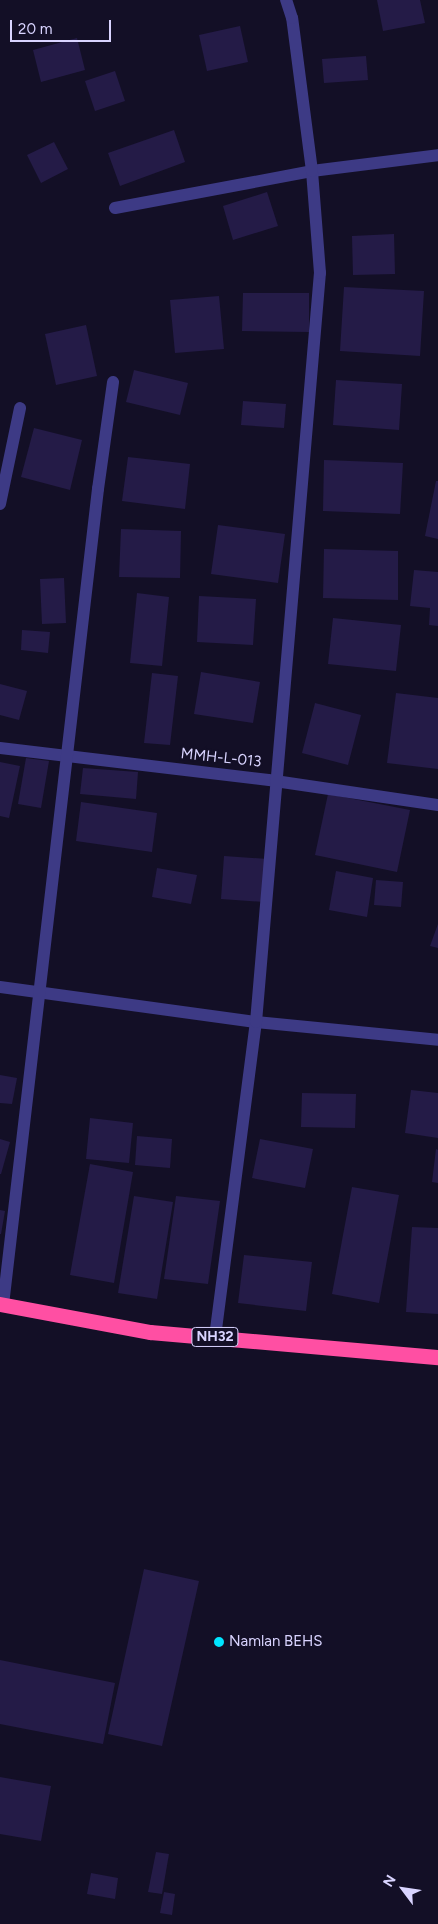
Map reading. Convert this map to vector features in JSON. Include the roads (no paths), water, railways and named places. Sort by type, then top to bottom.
[{"type":"highway","name":"NH32","points":[[2,1304],[150,1332],[438,1357]]},
{"type":"street","points":[[215,1337],[256,1022],[275,781],[320,273],[312,171],[292,18],[286,0]]},
{"type":"street","points":[[115,208],[312,171],[438,155]]},
{"type":"street","points":[[2,1304],[38,992],[68,758],[98,489],[113,382]]},
{"type":"street","points":[[0,504],[20,408]]},
{"type":"street","name":"MMH-L-013","points":[[0,748],[68,758],[275,781],[438,805]]},
{"type":"street","points":[[0,987],[256,1022],[438,1040]]},
{"type":"place","name":"Namlan BEHS","points":[[219,1642]]}]
